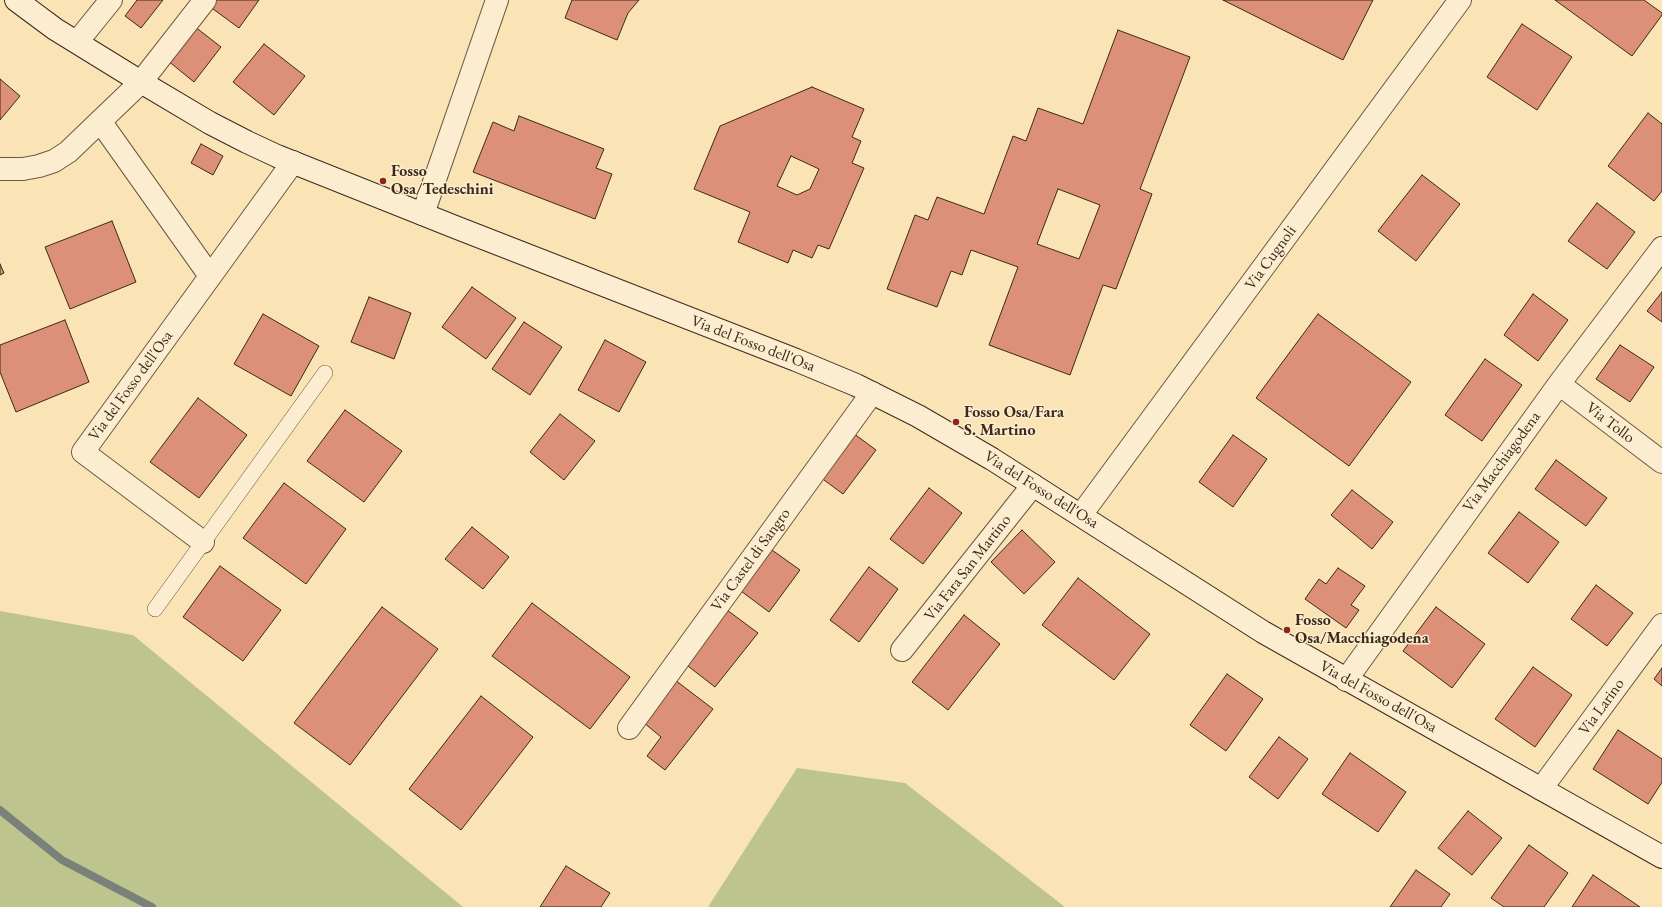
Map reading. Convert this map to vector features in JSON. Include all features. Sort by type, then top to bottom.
[{"type":"street","name":"Via del Fosso dell'Osa","points":[[16,0],[77,42],[141,82],[210,124],[247,142],[423,214],[796,360],[872,393],[949,433],[1081,515],[1237,616],[1346,680],[1662,857]]},
{"type":"street","points":[[77,42],[110,0]]},
{"type":"street","points":[[0,169],[23,169],[54,161],[68,152],[141,82],[205,0]]},
{"type":"street","points":[[423,214],[497,0]]},
{"type":"street","name":"Via Cugnoli","points":[[1081,515],[1460,0]]},
{"type":"street","points":[[100,121],[210,276]]},
{"type":"street","name":"Via del Fosso dell'Osa","points":[[203,542],[83,452],[293,162]]},
{"type":"street","name":"Via Macchiagodena","points":[[1346,680],[1559,384],[1662,248]]},
{"type":"street","name":"Via Tollo","points":[[1559,384],[1662,462]]},
{"type":"street","name":"Via Castel di Sangro","points":[[629,728],[872,393]]},
{"type":"street","name":"Via Fara San Martino","points":[[902,650],[1033,485]]},
{"type":"street","name":"Via Larino","points":[[1541,789],[1662,625]]},
{"type":"lane","points":[[155,609],[325,373]]},
{"type":"green space","points":[[0,611],[133,635],[463,907],[0,907]]},
{"type":"green space","points":[[797,768],[905,783],[1065,907],[708,907]]},
{"type":"building","points":[[137,0],[163,0],[141,28],[125,16]]},
{"type":"building","points":[[214,0],[259,0],[239,28],[209,6]]},
{"type":"building","points":[[572,0],[639,0],[628,13],[617,40],[565,18]]},
{"type":"building","points":[[1223,0],[1373,0],[1343,60]]},
{"type":"building","points":[[1555,0],[1644,0],[1662,13],[1662,15],[1632,56]]},
{"type":"building","points":[[1522,24],[1572,57],[1537,110],[1487,77]]},
{"type":"building","points":[[194,26],[221,47],[194,82],[167,60]]},
{"type":"building","points":[[1118,30],[1190,57],[1140,189],[1152,194],[1116,289],[1103,285],[1070,375],[989,345],[1018,267],[971,250],[962,275],[951,271],[937,307],[887,289],[915,215],[928,220],[937,197],[984,214],[1013,136],[1026,141],[1038,108],[1083,124]],"holes":[[[1058,189],[1100,205],[1079,259],[1037,244]]]},
{"type":"building","points":[[264,44],[305,76],[274,115],[233,82]]},
{"type":"building","points":[[0,79],[20,96],[0,120]]},
{"type":"building","points":[[812,87],[864,109],[852,137],[861,141],[852,163],[864,168],[829,249],[818,245],[812,258],[793,250],[788,263],[738,242],[750,212],[694,189],[720,126]],"holes":[[[791,156],[819,169],[810,189],[797,195],[777,186]]]},
{"type":"building","points":[[1648,113],[1662,124],[1662,191],[1654,201],[1608,166]]},
{"type":"building","points":[[519,116],[604,149],[596,168],[612,174],[595,219],[473,172],[493,122],[514,131]]},
{"type":"building","points":[[201,144],[223,156],[213,175],[191,163]]},
{"type":"building","points":[[1422,175],[1460,204],[1416,261],[1378,231]]},
{"type":"building","points":[[1597,203],[1635,232],[1607,269],[1568,241]]},
{"type":"building","points":[[112,221],[136,282],[70,309],[45,247]]},
{"type":"building","points":[[0,264],[4,273],[0,275]]},
{"type":"building","points":[[472,287],[516,318],[486,359],[442,327]]},
{"type":"building","points":[[1662,292],[1662,322],[1647,311]]},
{"type":"building","points":[[1533,294],[1568,320],[1538,361],[1504,335]]},
{"type":"building","points":[[369,297],[411,313],[394,359],[351,342]]},
{"type":"building","points":[[263,314],[319,346],[291,396],[234,364]]},
{"type":"building","points":[[1318,314],[1411,382],[1349,466],[1256,398]]},
{"type":"building","points":[[65,320],[89,382],[16,412],[0,372],[0,345]]},
{"type":"building","points":[[524,322],[562,347],[530,395],[492,369]]},
{"type":"building","points":[[605,340],[646,362],[619,412],[578,390]]},
{"type":"building","points":[[1620,345],[1654,367],[1630,402],[1596,379]]},
{"type":"building","points":[[1485,359],[1522,385],[1482,441],[1445,415]]},
{"type":"building","points":[[198,398],[247,435],[199,498],[150,462]]},
{"type":"building","points":[[345,410],[402,451],[364,502],[307,461]]},
{"type":"building","points":[[560,414],[595,441],[564,480],[530,452]]},
{"type":"building","points":[[853,433],[876,450],[843,494],[820,477]]},
{"type":"building","points":[[1233,435],[1267,459],[1233,507],[1199,482]]},
{"type":"building","points":[[1556,460],[1607,498],[1586,526],[1535,489]]},
{"type":"building","points":[[284,483],[346,529],[306,584],[243,538]]},
{"type":"building","points":[[929,488],[962,513],[923,564],[890,539]]},
{"type":"building","points":[[1352,490],[1393,522],[1372,549],[1331,515]]},
{"type":"building","points":[[1519,512],[1559,542],[1528,583],[1488,553]]},
{"type":"building","points":[[472,527],[509,557],[483,589],[445,559]]},
{"type":"building","points":[[1022,530],[1055,562],[1024,594],[991,562]]},
{"type":"building","points":[[772,550],[800,570],[769,612],[741,591]]},
{"type":"building","points":[[220,566],[281,610],[243,661],[183,617]]},
{"type":"building","points":[[869,567],[898,589],[859,642],[830,620]]},
{"type":"building","points":[[1338,568],[1365,586],[1351,605],[1359,610],[1346,628],[1305,599],[1319,579],[1326,584]]},
{"type":"building","points":[[1078,578],[1150,634],[1114,680],[1042,625]]},
{"type":"building","points":[[1596,585],[1633,613],[1607,646],[1571,619]]},
{"type":"building","points":[[532,603],[630,677],[590,729],[492,656]]},
{"type":"building","points":[[382,607],[438,649],[350,765],[294,723]]},
{"type":"building","points":[[1436,607],[1485,644],[1452,688],[1403,651]]},
{"type":"building","points":[[727,610],[758,633],[715,687],[684,663]]},
{"type":"building","points":[[964,615],[1000,644],[948,710],[912,682]]},
{"type":"building","points":[[1533,667],[1572,695],[1535,747],[1495,719]]},
{"type":"building","points":[[1662,668],[1662,686],[1654,679]]},
{"type":"building","points":[[1227,674],[1263,699],[1226,751],[1190,725]]},
{"type":"building","points":[[675,680],[713,709],[665,770],[647,756],[661,737],[643,722]]},
{"type":"building","points":[[481,696],[533,737],[461,830],[409,789]]},
{"type":"building","points":[[1618,730],[1662,759],[1662,782],[1648,804],[1593,769]]},
{"type":"building","points":[[1279,737],[1308,759],[1278,799],[1249,777]]},
{"type":"building","points":[[1350,753],[1406,792],[1378,832],[1322,794]]},
{"type":"building","points":[[1468,811],[1502,838],[1472,875],[1438,848]]},
{"type":"building","points":[[1529,845],[1568,873],[1544,907],[1504,907],[1491,898]]},
{"type":"building","points":[[566,866],[610,893],[601,907],[540,907]]},
{"type":"building","points":[[1416,870],[1450,894],[1441,907],[1390,907]]},
{"type":"building","points":[[1593,875],[1640,907],[1572,907]]},
{"type":"waterway","points":[[0,810],[62,860],[152,907]]},
{"type":"place","name":"Fosso Osa/Tedeschini","points":[[383,181]]},
{"type":"place","name":"Fosso Osa/Fara S. Martino","points":[[956,422]]},
{"type":"place","name":"Fosso Osa/Macchiagodena","points":[[1287,630]]}]
